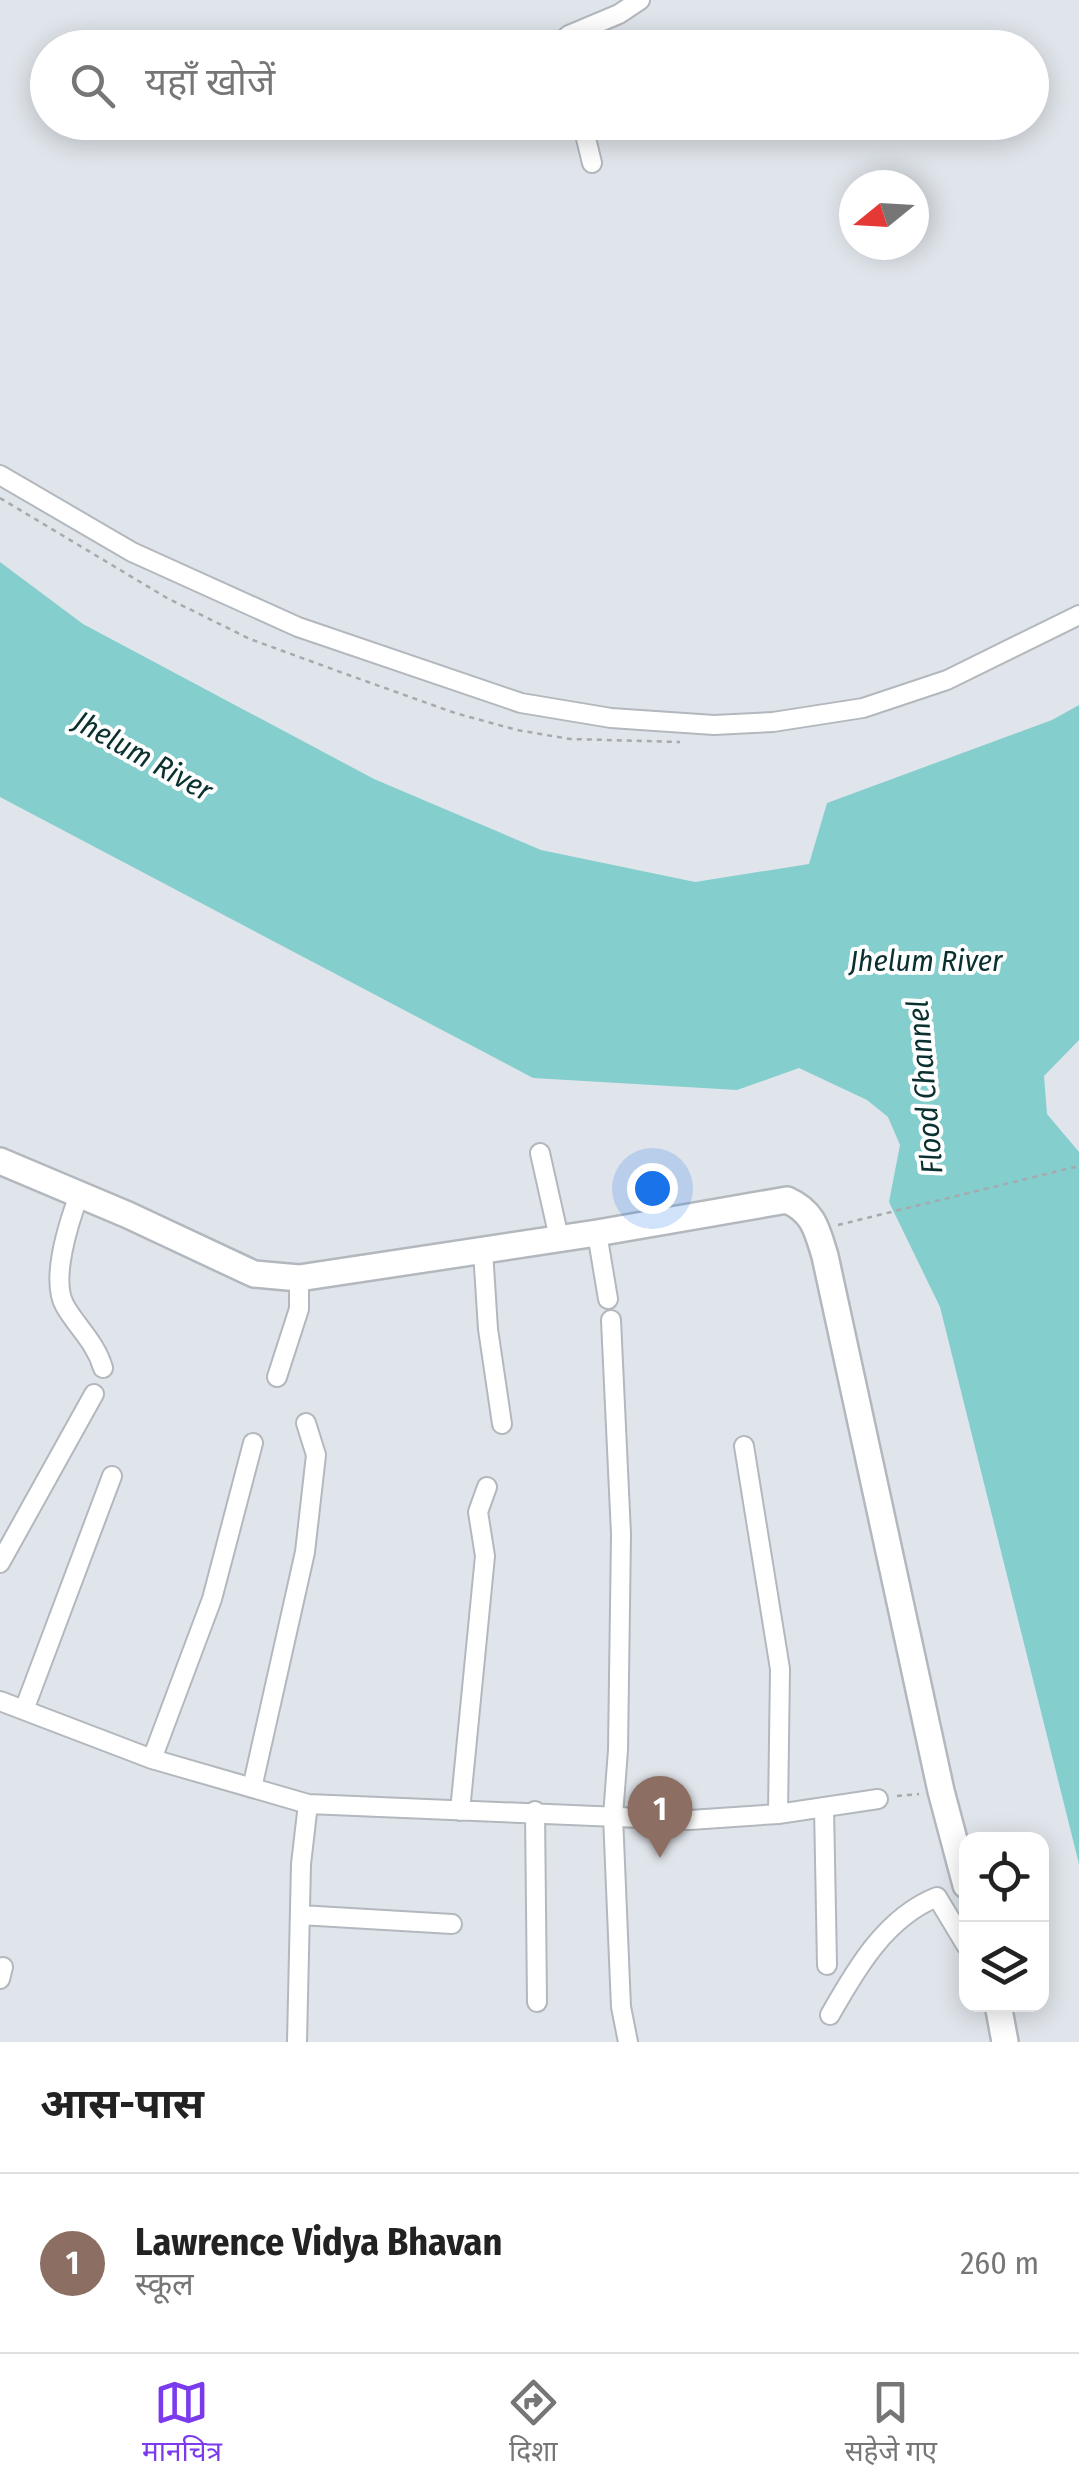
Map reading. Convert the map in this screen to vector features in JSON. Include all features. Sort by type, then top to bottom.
[{"type":"main road","points":[[0,1161],[254,1274],[299,1278],[788,1200],[804,1207],[825,1256],[940,1791],[959,1860]]},
{"type":"main road","points":[[999,2012],[1005,2042]]},
{"type":"street","points":[[579,30],[619,14],[640,0]]},
{"type":"street","points":[[586,140],[592,162]]},
{"type":"street","points":[[0,475],[132,552],[298,628],[521,703],[610,718],[663,724],[734,724],[863,708],[947,680],[1079,615]]},
{"type":"street","points":[[540,1153],[559,1238]]},
{"type":"street","points":[[79,1195],[68,1227],[59,1290],[67,1310],[94,1346],[102,1368]]},
{"type":"street","points":[[597,1233],[608,1299]]},
{"type":"street","points":[[482,1251],[502,1424]]},
{"type":"street","points":[[277,1376],[299,1309],[299,1278]]},
{"type":"street","points":[[611,1320],[621,1534],[618,1750],[613,1816],[621,2007],[628,2042]]},
{"type":"street","points":[[0,1562],[94,1394]]},
{"type":"street","points":[[252,1788],[305,1552],[316,1455],[306,1423]]},
{"type":"street","points":[[152,1758],[212,1598],[253,1443]]},
{"type":"street","points":[[744,1446],[780,1670],[778,1814]]},
{"type":"street","points":[[24,1710],[112,1476]]},
{"type":"street","points":[[460,1810],[485,1556],[478,1512],[487,1487]]},
{"type":"street","points":[[0,1701],[152,1758],[308,1804],[690,1820],[778,1814],[878,1799]]},
{"type":"street","points":[[297,2042],[300,1864],[308,1804]]},
{"type":"street","points":[[824,1807],[827,1965]]},
{"type":"street","points":[[535,1812],[537,2002]]},
{"type":"street","points":[[830,2014],[850,1979],[886,1932],[928,1900],[936,1896],[959,1934]]},
{"type":"street","points":[[300,1915],[452,1924]]},
{"type":"path","points":[[0,498],[166,598],[250,639],[454,713],[570,739],[680,742]]},
{"type":"path","points":[[846,1223],[1079,1166]]},
{"type":"path","points":[[878,1799],[940,1791]]},
{"type":"water","name":"Jhelum River","points":[[0,562],[83,624],[374,779],[541,850],[695,882],[809,864],[827,803],[1052,720],[1079,705],[1079,1040],[1044,1076],[1047,1114],[1079,1152],[1079,1864],[940,1307],[889,1202],[900,1145],[888,1117],[867,1100],[799,1068],[737,1090],[533,1078],[0,797]]},
{"type":"place","name":"Lawrence Vidya Bhavan","points":[[660,1858]]},
{"type":"water label","name":"Flood Channel","points":[[925,1087]]}]
